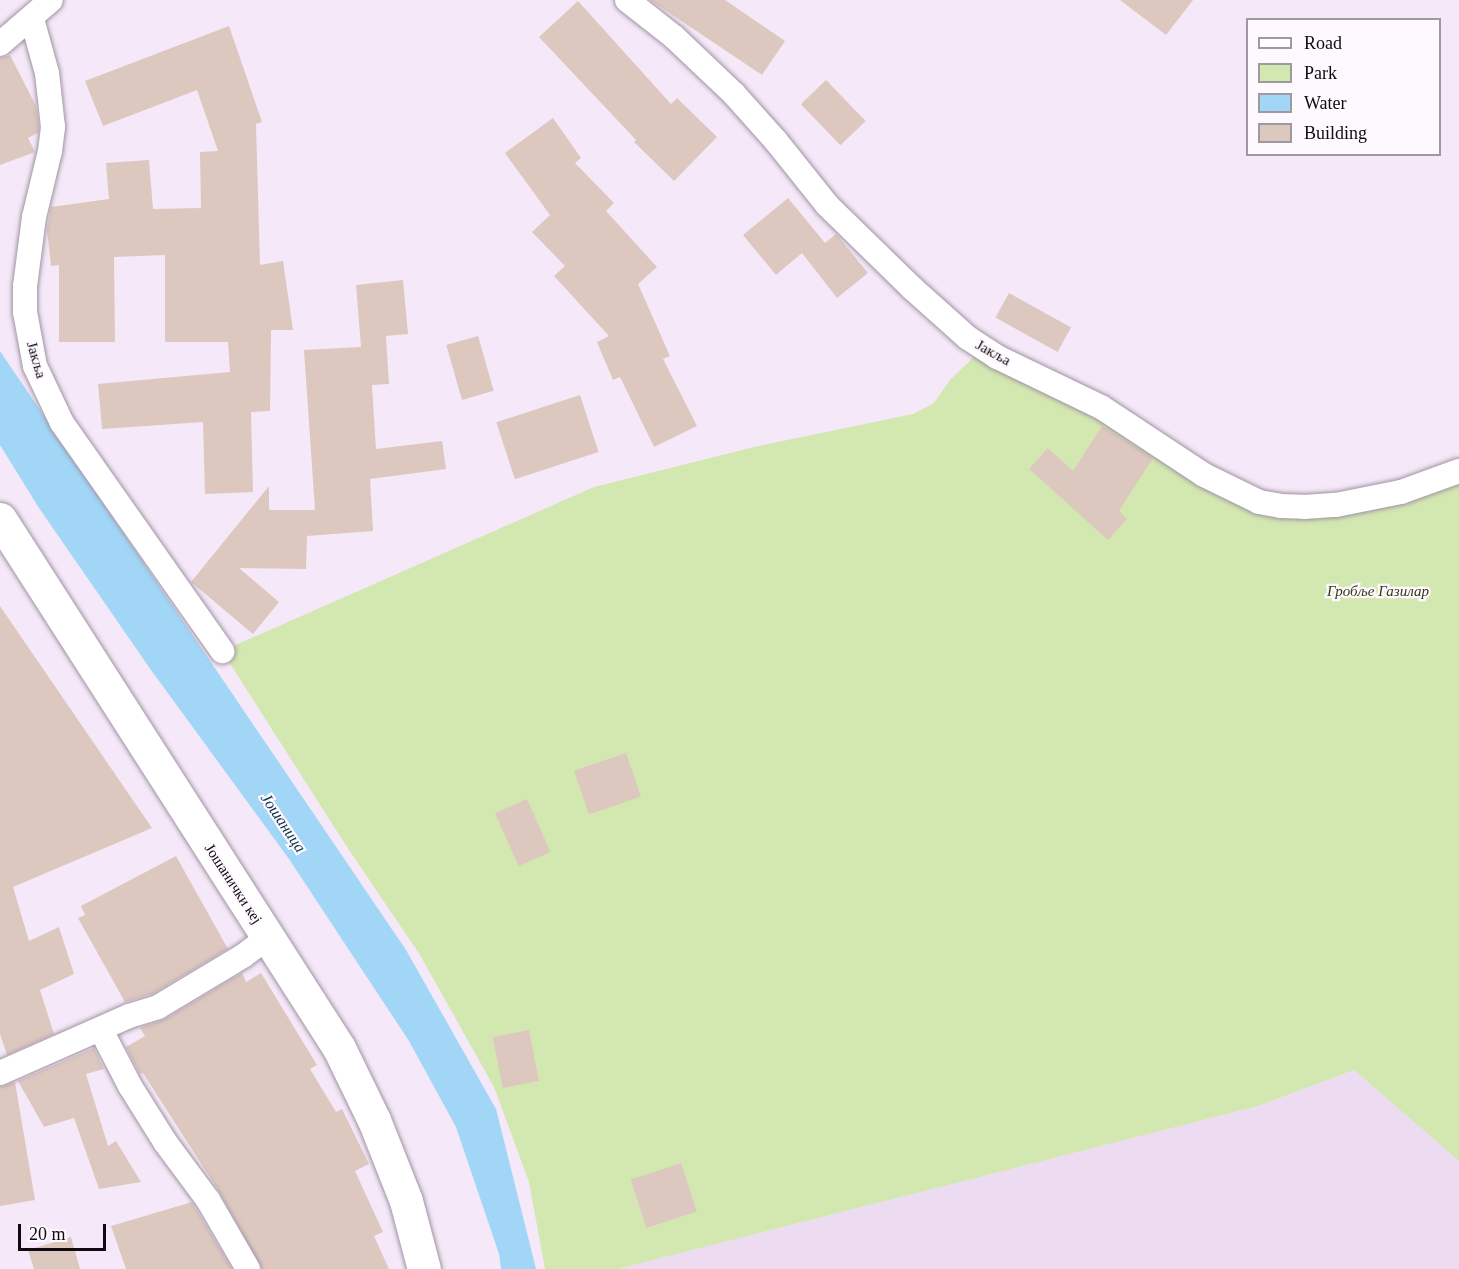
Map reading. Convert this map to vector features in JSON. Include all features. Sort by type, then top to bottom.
[{"type":"main road","name":"Јошанички кеј","points":[[1,524],[339,1048],[374,1120],[406,1201],[424,1269]]},
{"type":"street","points":[[0,44],[32,19],[51,0]]},
{"type":"street","name":"Јакља","points":[[627,0],[674,37],[734,94],[776,141],[827,205],[912,288],[968,338],[997,357],[1101,407],[1204,475],[1260,502],[1304,507],[1336,505],[1401,492],[1459,471]]},
{"type":"street","name":"Јакља","points":[[32,19],[47,73],[53,127],[50,151],[34,217],[26,275],[25,312],[35,366],[62,423],[222,651]]},
{"type":"street","points":[[0,1073],[129,1016],[158,1007],[243,956],[268,937]]},
{"type":"street","points":[[101,1030],[130,1086],[165,1142],[208,1200],[248,1269]]},
{"type":"shaded area","points":[[1354,1070],[1459,1161],[1459,1269],[618,1269],[1258,1106]]},
{"type":"green space","name":"Гробље Газилар","points":[[982,349],[1281,506],[1459,471],[1459,1161],[1354,1070],[1258,1106],[618,1269],[545,1269],[529,1182],[494,1087],[420,955],[345,844],[222,651],[594,487],[754,447],[913,414],[934,403],[950,380]]},
{"type":"water","name":"Јошаница","points":[[0,351],[406,950],[496,1109],[536,1269],[501,1269],[499,1254],[456,1127],[409,1041],[289,859],[151,670],[39,508],[0,445]]},
{"type":"building","points":[[650,0],[725,0],[785,41],[762,75]]},
{"type":"building","points":[[1120,0],[1193,0],[1166,35]]},
{"type":"building","points":[[578,1],[671,104],[677,98],[717,137],[674,181],[634,142],[636,140],[539,37]]},
{"type":"building","points":[[229,26],[262,122],[256,124],[260,265],[283,261],[293,330],[271,330],[270,411],[251,412],[253,492],[205,494],[203,422],[102,429],[98,384],[230,372],[228,342],[165,342],[165,255],[114,257],[115,342],[59,342],[59,265],[51,266],[47,230],[51,207],[109,199],[106,163],[149,160],[153,209],[201,208],[200,152],[218,151],[197,90],[103,126],[85,81]]},
{"type":"building","points":[[10,55],[36,106],[39,127],[38,133],[28,138],[35,152],[0,165],[0,58]]},
{"type":"building","points":[[826,80],[866,121],[840,145],[801,104]]},
{"type":"building","points":[[553,118],[581,158],[575,163],[614,203],[606,211],[657,267],[638,284],[670,356],[663,359],[697,426],[654,447],[620,377],[613,380],[597,342],[609,336],[554,276],[565,266],[532,232],[550,215],[505,153]]},
{"type":"building","points":[[788,198],[825,243],[836,234],[868,273],[837,298],[802,253],[776,275],[743,235]]},
{"type":"building","points":[[403,280],[408,334],[386,336],[389,384],[372,385],[376,449],[442,441],[446,469],[370,479],[373,531],[307,536],[306,569],[239,568],[279,602],[253,634],[191,582],[269,486],[269,510],[315,510],[304,350],[361,347],[356,285]]},
{"type":"building","points":[[1009,293],[1071,327],[1058,352],[995,317]]},
{"type":"building","points":[[478,336],[494,391],[462,400],[446,345]]},
{"type":"building","points":[[580,395],[599,452],[515,479],[496,422]]},
{"type":"building","points":[[1102,426],[1153,458],[1119,511],[1127,519],[1108,540],[1029,469],[1048,448],[1073,471]]},
{"type":"building","points":[[0,606],[152,828],[13,887],[29,941],[59,927],[74,974],[40,990],[54,1034],[7,1055],[0,1034]]},
{"type":"building","points":[[626,753],[641,796],[589,814],[574,771]]},
{"type":"building","points":[[527,799],[551,852],[519,866],[495,813]]},
{"type":"building","points":[[176,856],[228,949],[152,994],[125,1002],[78,918],[85,915],[81,906]]},
{"type":"building","points":[[242,973],[246,982],[261,973],[317,1065],[310,1069],[336,1112],[342,1109],[369,1164],[355,1171],[383,1232],[374,1236],[389,1269],[262,1269],[220,1193],[143,1073],[140,1074],[126,1047],[145,1036],[140,1028],[165,1019]]},
{"type":"building","points":[[529,1030],[539,1081],[503,1088],[493,1037]]},
{"type":"building","points":[[94,1048],[104,1069],[86,1074],[108,1146],[116,1141],[141,1182],[99,1189],[74,1118],[44,1127],[18,1081]]},
{"type":"building","points":[[15,1082],[35,1200],[0,1206],[0,1087]]},
{"type":"building","points":[[681,1163],[697,1212],[646,1228],[631,1179]]},
{"type":"building","points":[[192,1202],[232,1269],[126,1269],[111,1226]]},
{"type":"building","points":[[71,1237],[80,1269],[34,1269],[28,1250]]}]
